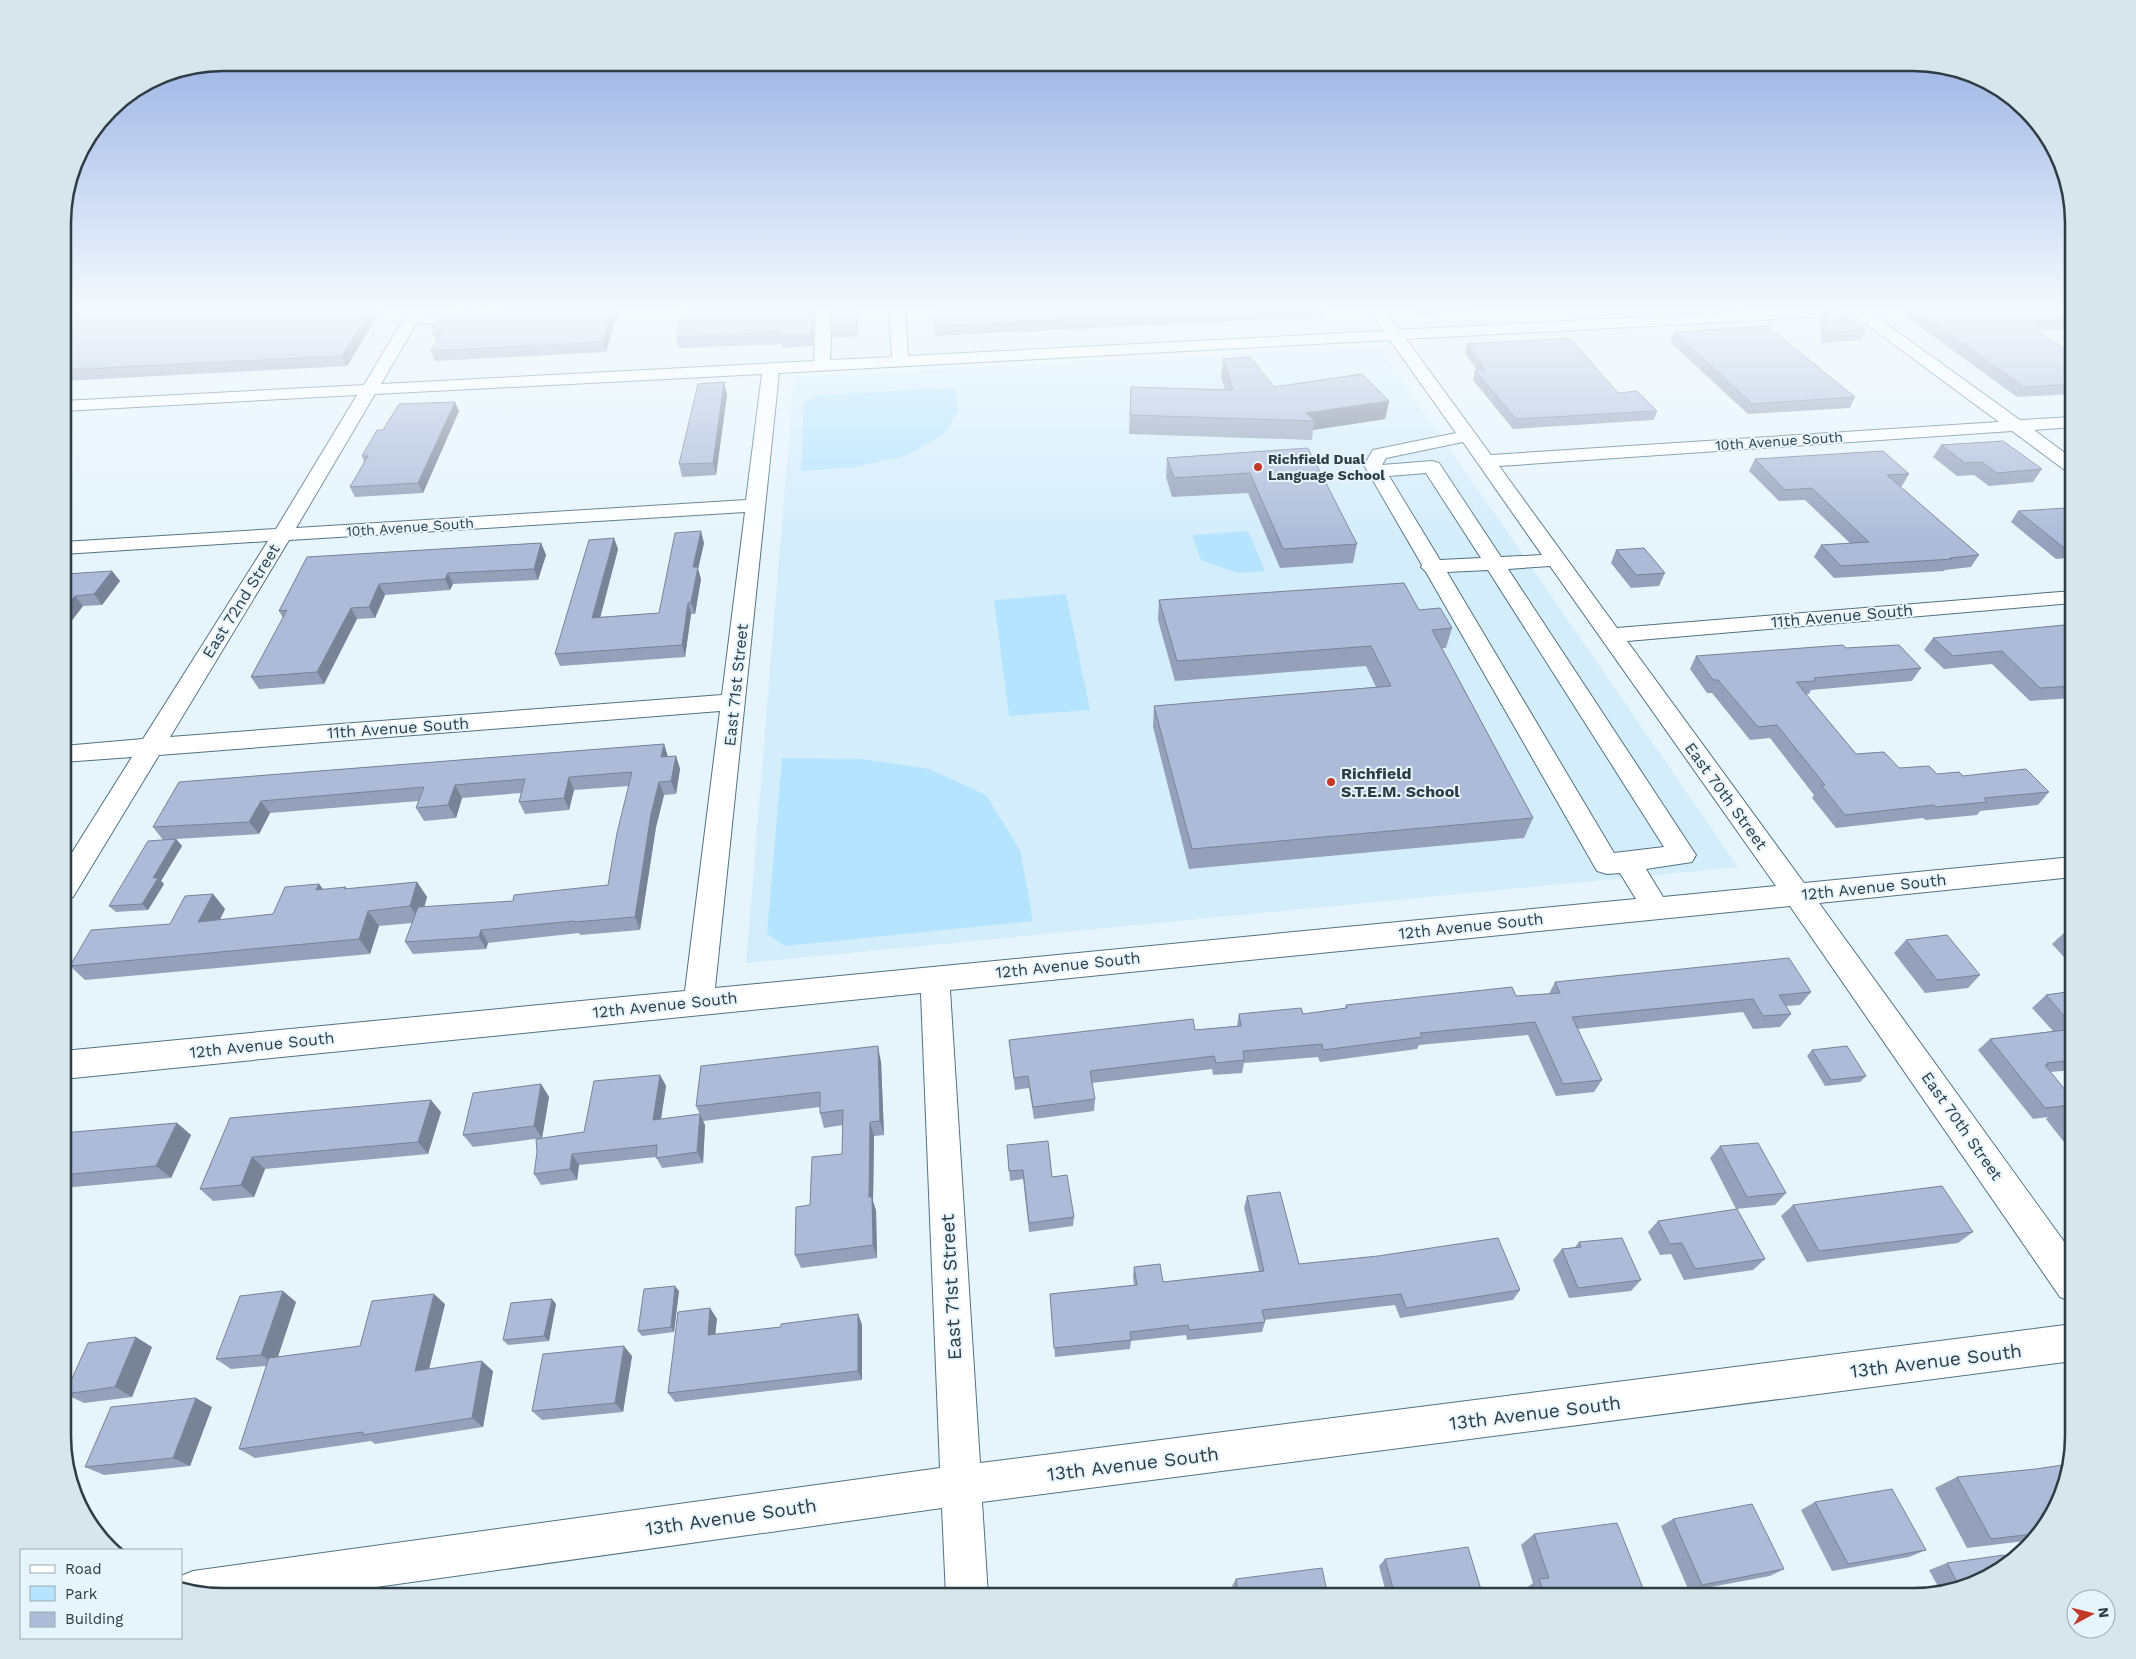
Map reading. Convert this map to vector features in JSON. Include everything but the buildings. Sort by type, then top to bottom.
[{"type":"street","name":"East 72nd Street","points":[[72,875],[282,535],[371,387]]},
{"type":"street","points":[[72,406],[418,387]]},
{"type":"street","name":"East 71st Street","points":[[699,1001],[769,387]]},
{"type":"street","name":"East 70th Street","points":[[1432,387],[1798,895],[2065,1271]]},
{"type":"street","points":[[1964,387],[2065,460]]},
{"type":"street","name":"10th Avenue South","points":[[1485,461],[2065,422]]},
{"type":"street","points":[[1376,471],[1432,467],[1683,855],[1608,864],[1528,726],[1431,567],[1376,471],[1373,465],[1379,454],[1467,436]]},
{"type":"street","name":"10th Avenue South","points":[[72,547],[756,505]]},
{"type":"street","points":[[1431,567],[1556,560]]},
{"type":"street","name":"11th Avenue South","points":[[1610,635],[2065,598]]},
{"type":"street","name":"11th Avenue South","points":[[72,753],[734,702]]},
{"type":"street","points":[[1627,861],[1656,909]]},
{"type":"street","name":"12th Avenue South","points":[[72,1064],[2065,868]]},
{"type":"street","name":"East 71st Street","points":[[935,978],[967,1588]]},
{"type":"street","name":"13th Avenue South","points":[[222,1588],[962,1485],[2065,1344]]},
{"type":"shaded area","points":[[793,387],[1408,387],[1738,867],[746,963]]},
{"type":"green space","points":[[955,388],[958,411],[943,435],[905,456],[856,467],[801,471],[804,403],[817,395]]},
{"type":"green space","points":[[1248,531],[1265,571],[1237,573],[1201,560],[1192,535]]},
{"type":"green space","points":[[1066,594],[1090,710],[1009,716],[994,600]]},
{"type":"green space","points":[[782,758],[863,759],[929,769],[986,795],[1020,850],[1033,921],[785,946],[767,934]]},
{"type":"place","name":"Richfield Dual Language School","points":[[1258,467]]},
{"type":"place","name":"Richfield S.T.E.M. School","points":[[1331,782]]}]
